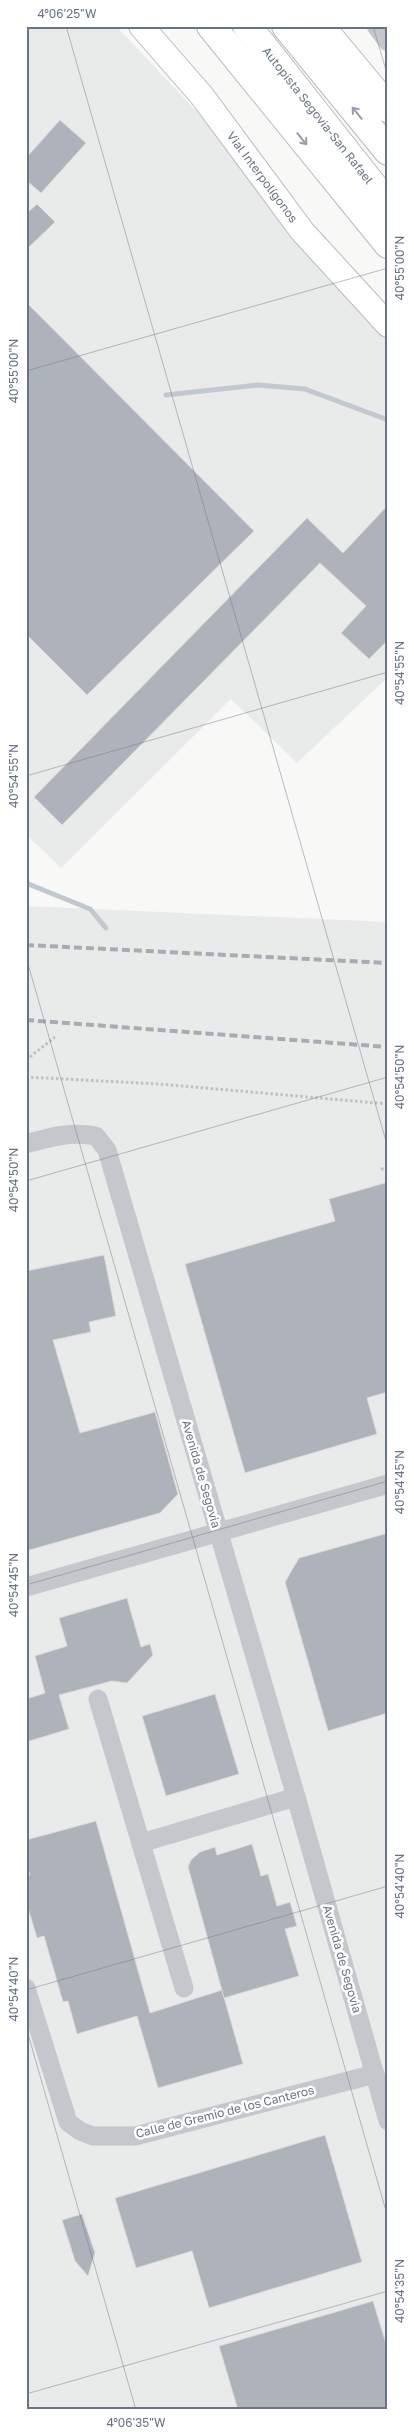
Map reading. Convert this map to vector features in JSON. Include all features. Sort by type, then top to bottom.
[{"type":"highway","points":[[202,26],[271,101]]},
{"type":"highway","points":[[211,26],[388,244]]},
{"type":"highway","name":"Autopista Segovia-San Rafael","points":[[246,26],[388,205]]},
{"type":"highway","points":[[286,26],[388,151]]},
{"type":"highway","points":[[320,26],[388,108]]},
{"type":"highway","points":[[336,26],[388,96]]},
{"type":"main road","name":"Vial Interpolígonos","points":[[141,26],[202,96],[302,231],[388,325]]},
{"type":"street","points":[[376,26],[388,42]]},
{"type":"street","name":"Avenida de Segovia","points":[[26,1144],[49,1137],[80,1133],[96,1136],[107,1150],[296,1797],[388,2121]]},
{"type":"street","points":[[26,1587],[388,1484]]},
{"type":"street","points":[[98,1699],[184,1988]]},
{"type":"street","points":[[141,1843],[296,1797]]},
{"type":"street","name":"Calle de Gremio de los Canteros","points":[[26,1988],[30,2013],[68,2122],[80,2132],[93,2136],[135,2136],[374,2074]]},
{"type":"path","points":[[26,1060],[55,1037]]},
{"type":"path","points":[[26,1077],[158,1084],[388,1104]]},
{"type":"path","points":[[381,1170],[388,1168]]},
{"type":"shaded area","points":[[26,26],[116,26],[388,314],[388,677],[297,763],[231,699],[61,868],[26,834]]},
{"type":"shaded area","points":[[26,906],[388,922],[388,2410],[26,2410]]},
{"type":"building","points":[[60,120],[86,143],[41,193],[26,180],[26,158]]},
{"type":"building","points":[[37,204],[55,222],[26,250],[26,214]]},
{"type":"building","points":[[26,302],[254,531],[87,695],[26,634]]},
{"type":"building","points":[[388,505],[388,640],[369,659],[341,633],[366,606],[320,563],[62,825],[34,797],[307,518],[343,553]]},
{"type":"building","points":[[388,1182],[388,1392],[367,1398],[377,1434],[245,1473],[185,1264],[335,1221],[329,1199]]},
{"type":"building","points":[[104,1255],[116,1316],[89,1322],[91,1332],[53,1340],[80,1433],[155,1412],[178,1494],[160,1513],[26,1551],[26,1271]]},
{"type":"building","points":[[388,1533],[388,1713],[328,1731],[285,1582],[299,1558]]},
{"type":"building","points":[[127,1598],[141,1647],[150,1644],[153,1655],[127,1683],[112,1681],[59,1695],[69,1729],[26,1742],[26,1699],[45,1693],[35,1656],[67,1646],[59,1618]]},
{"type":"building","points":[[215,1694],[239,1774],[166,1796],[142,1716]]},
{"type":"building","points":[[96,1821],[150,2013],[222,1990],[243,2064],[158,2088],[137,2016],[77,2034],[68,2001],[63,2002],[44,1936],[37,1938],[26,1901],[26,1876],[30,1875],[26,1862],[26,1840]]},
{"type":"building","points":[[252,1844],[261,1876],[268,1874],[277,1906],[290,1902],[297,1926],[285,1929],[299,1976],[224,1998],[188,1867],[191,1860],[200,1852],[215,1847],[217,1855]]},
{"type":"building","points":[[325,2135],[362,2262],[209,2308],[192,2251],[136,2268],[115,2198]]},
{"type":"building","points":[[82,2214],[95,2253],[88,2276],[75,2261],[62,2220]]},
{"type":"building","points":[[373,2301],[388,2350],[388,2410],[238,2410],[219,2346]]},
{"type":"waterway","points":[[166,395],[258,385],[305,389],[388,420]]},
{"type":"waterway","points":[[26,883],[90,909],[106,928]]},
{"type":"railway","points":[[26,945],[388,963]]},
{"type":"railway","points":[[26,1020],[388,1047]]}]
